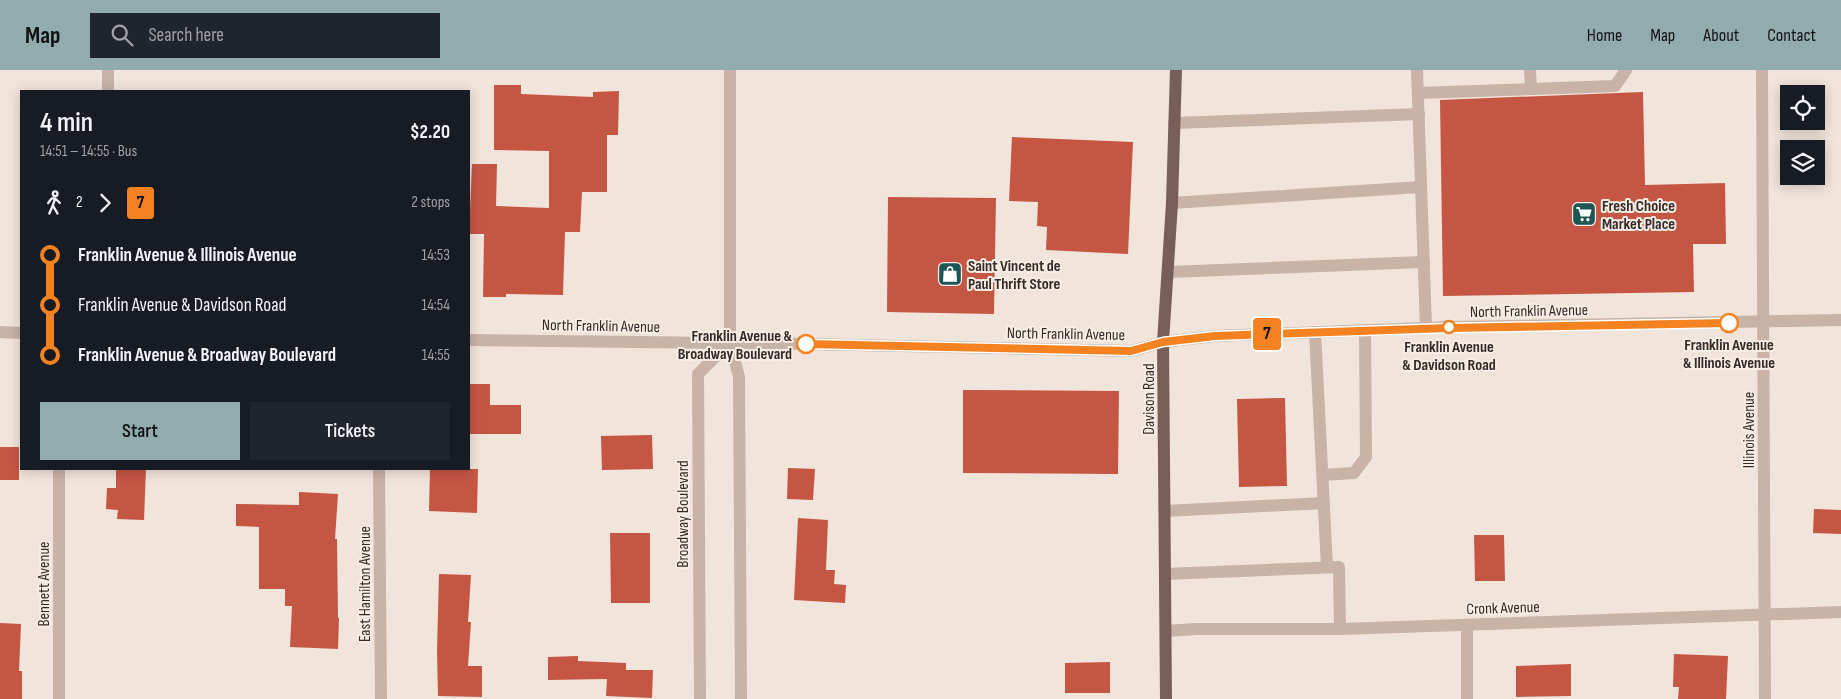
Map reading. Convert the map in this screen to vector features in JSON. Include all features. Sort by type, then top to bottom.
[{"type":"main road","name":"Davison Road","points":[[1166,699],[1163,342],[1172,203],[1176,70]]},
{"type":"street","points":[[108,70],[108,90]]},
{"type":"street","points":[[730,70],[730,342],[739,377],[741,699]]},
{"type":"street","points":[[1417,70],[1426,328]]},
{"type":"street","points":[[1530,70],[1531,88]]},
{"type":"street","points":[[1418,93],[1615,86],[1626,70]]},
{"type":"street","name":"Illinois Avenue","points":[[1762,70],[1765,699]]},
{"type":"street","points":[[1174,123],[1419,114]]},
{"type":"street","points":[[1172,203],[1421,187]]},
{"type":"street","points":[[1168,272],[1424,262]]},
{"type":"street","name":"North Franklin Avenue","points":[[470,340],[730,342],[1131,351],[1163,342],[1215,336],[1426,328],[1764,323],[1841,320]]},
{"type":"street","points":[[1323,475],[1354,474],[1366,457],[1365,330]]},
{"type":"street","points":[[0,332],[20,333]]},
{"type":"street","points":[[1315,332],[1327,568]]},
{"type":"street","name":"Broadway Boulevard","points":[[700,699],[698,374],[730,342]]},
{"type":"street","name":"Bennett Avenue","points":[[59,470],[59,699]]},
{"type":"street","name":"East Hamilton Avenue","points":[[379,470],[381,699]]},
{"type":"street","points":[[1165,511],[1324,503]]},
{"type":"street","points":[[1165,574],[1339,567],[1340,628]]},
{"type":"street","name":"Cronk Avenue","points":[[1166,631],[1467,625],[1841,612]]},
{"type":"street","points":[[1467,625],[1468,699]]},
{"type":"building","points":[[494,85],[521,85],[521,94],[593,97],[593,92],[619,91],[618,135],[607,135],[607,192],[582,192],[580,232],[565,232],[563,295],[506,294],[506,297],[483,297],[484,234],[470,234],[472,164],[497,164],[496,206],[549,208],[549,151],[494,150]]},
{"type":"building","name":"Fresh Choice Market Place","points":[[1643,92],[1645,185],[1725,183],[1726,244],[1693,244],[1694,292],[1443,296],[1440,100]]},
{"type":"building","points":[[1012,137],[1133,142],[1128,254],[1046,250],[1047,227],[1037,226],[1038,202],[1009,201]]},
{"type":"building","points":[[888,197],[996,198],[994,314],[887,312]]},
{"type":"building","points":[[470,384],[490,384],[490,405],[521,405],[521,434],[470,434]]},
{"type":"building","points":[[963,390],[1119,391],[1118,474],[963,473]]},
{"type":"building","points":[[1285,398],[1287,486],[1239,487],[1237,399]]},
{"type":"building","points":[[652,435],[653,469],[602,470],[601,436]]},
{"type":"building","points":[[0,447],[19,447],[19,480],[0,480]]},
{"type":"building","points":[[788,468],[815,469],[813,500],[787,499]]},
{"type":"building","points":[[478,469],[477,513],[429,511],[430,470]]},
{"type":"building","points":[[116,470],[146,470],[144,520],[117,519],[118,510],[106,509],[107,488],[116,488]]},
{"type":"building","points":[[299,492],[338,494],[335,539],[337,539],[338,649],[290,647],[292,606],[285,606],[285,589],[259,589],[259,527],[236,526],[236,504],[299,505]]},
{"type":"building","points":[[1814,509],[1841,510],[1841,534],[1813,533]]},
{"type":"building","points":[[798,518],[828,520],[826,570],[835,570],[834,584],[846,585],[845,603],[794,600]]},
{"type":"building","points":[[610,533],[650,533],[650,603],[611,603]]},
{"type":"building","points":[[1474,535],[1504,535],[1505,581],[1475,581]]},
{"type":"building","points":[[439,574],[471,575],[468,622],[471,622],[468,666],[482,666],[482,697],[438,696]]},
{"type":"building","points":[[0,623],[21,624],[19,671],[22,671],[22,699],[0,699]]},
{"type":"building","points":[[1674,654],[1728,656],[1726,699],[1678,699],[1679,687],[1673,687]]},
{"type":"building","points":[[578,656],[578,661],[626,663],[626,670],[653,670],[652,698],[606,696],[607,679],[548,680],[548,657]]},
{"type":"building","points":[[1110,662],[1110,693],[1065,693],[1065,663]]},
{"type":"building","points":[[1571,664],[1571,696],[1516,697],[1516,666]]},
{"type":"bus line","name":"7","points":[[806,344],[1131,351],[1163,342],[1215,336],[1449,328],[1729,323]]},
{"type":"place","name":"Fresh Choice Market Place","points":[[1584,214]]},
{"type":"place","name":"Saint Vincent de Paul Thrift Store","points":[[950,274]]},
{"type":"place","name":"Franklin Avenue & Illinois Avenue","points":[[1729,323]]},
{"type":"place","name":"Franklin Avenue & Davidson Road","points":[[1449,327]]},
{"type":"place","name":"Franklin Avenue & Broadway Boulevard","points":[[806,344]]}]
